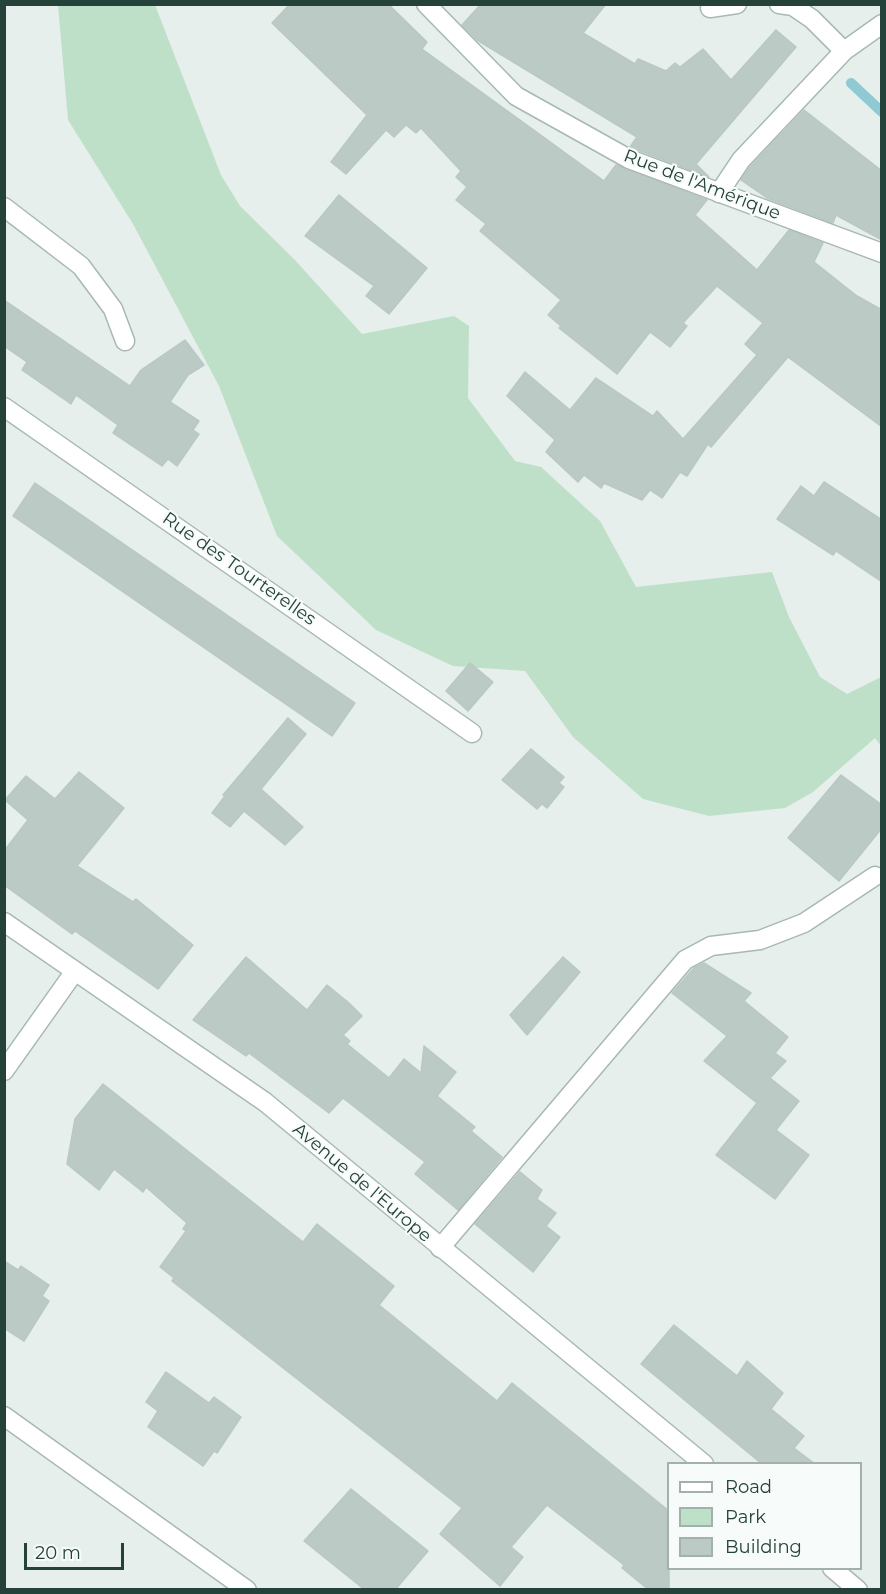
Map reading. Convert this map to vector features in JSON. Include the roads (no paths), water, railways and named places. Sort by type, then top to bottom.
[{"type":"street","name":"Rue de l'Amérique","points":[[426,4],[516,96],[629,159],[882,253]]},
{"type":"street","points":[[710,8],[737,4]]},
{"type":"street","points":[[779,4],[793,6],[812,19],[844,51]]},
{"type":"street","points":[[719,193],[741,160],[844,51],[882,24]]},
{"type":"street","points":[[4,207],[81,266],[113,309],[125,341]]},
{"type":"street","name":"Rue des Tourterelles","points":[[4,407],[472,733]]},
{"type":"street","points":[[440,1248],[685,960],[711,946],[760,940],[804,923],[875,876]]},
{"type":"street","name":"Avenue de l'Europe","points":[[4,922],[265,1102],[702,1462]]},
{"type":"street","points":[[4,1071],[75,971]]},
{"type":"street","points":[[4,1416],[247,1590]]},
{"type":"street","points":[[833,1570],[858,1590]]},
{"type":"waterway","points":[[851,83],[882,112]]}]
